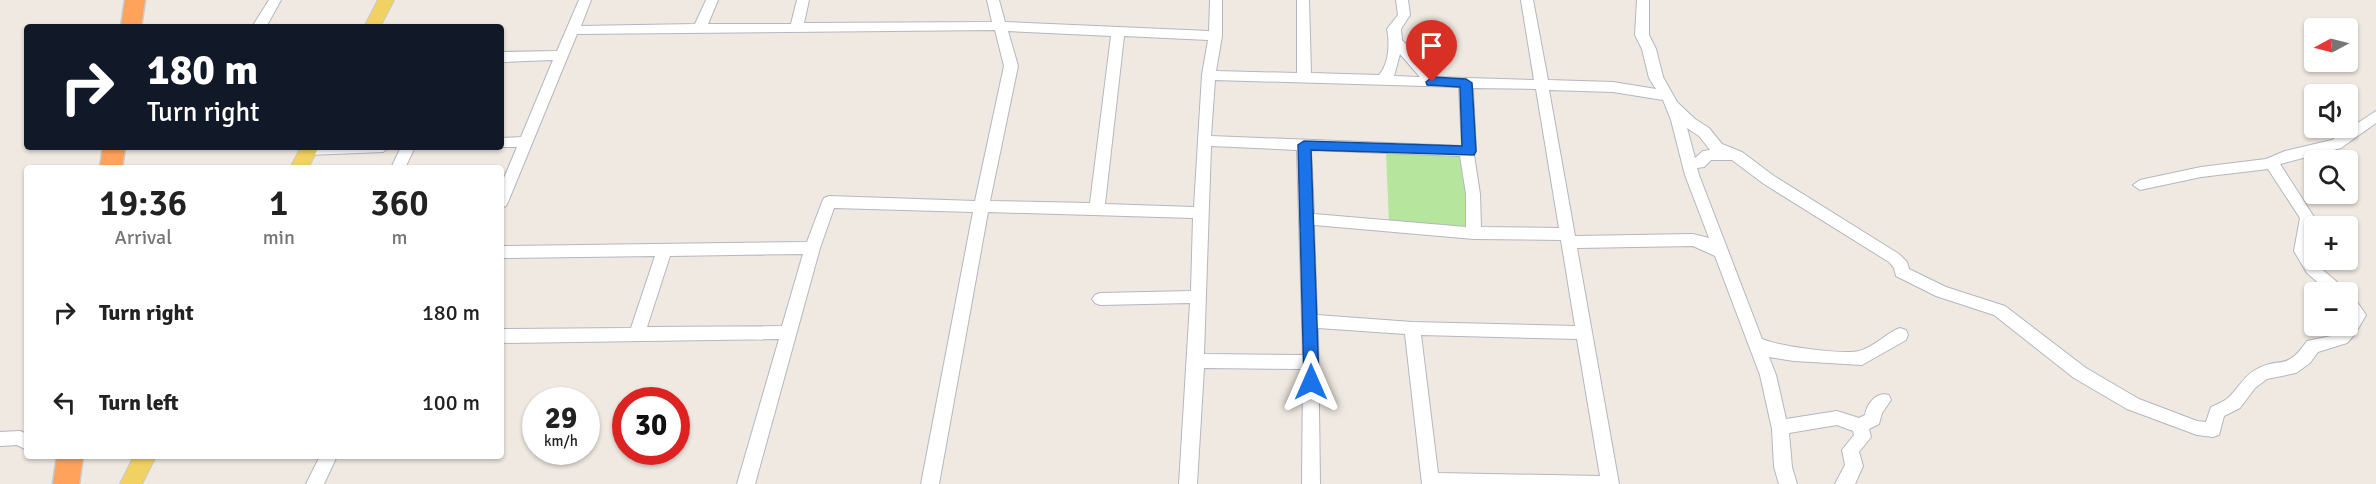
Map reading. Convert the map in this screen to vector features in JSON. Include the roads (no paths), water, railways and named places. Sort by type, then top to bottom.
[{"type":"highway","points":[[131,24],[135,0]]},
{"type":"highway","points":[[111,165],[114,150]]},
{"type":"highway","points":[[66,484],[70,459]]},
{"type":"main road","points":[[374,24],[386,0]]},
{"type":"main road","points":[[300,165],[308,150]]},
{"type":"main road","points":[[131,484],[144,459]]},
{"type":"street","points":[[261,24],[275,0]]},
{"type":"street","points":[[504,194],[585,0]]},
{"type":"street","points":[[700,29],[712,0]]},
{"type":"street","points":[[797,28],[803,0]]},
{"type":"street","points":[[930,484],[981,208],[1011,66],[993,0]]},
{"type":"street","points":[[1188,484],[1196,361],[1204,141],[1209,75],[1215,36],[1216,0]]},
{"type":"street","points":[[1303,0],[1304,76]]},
{"type":"street","points":[[1383,80],[1392,64],[1396,42],[1394,29],[1404,15],[1402,0]]},
{"type":"street","points":[[1412,328],[1431,482],[1610,484],[1527,0]]},
{"type":"street","points":[[1643,0],[1642,35],[1649,49],[1656,78],[1670,100],[1690,123],[1704,132],[1717,147],[1731,155]]},
{"type":"street","points":[[572,30],[999,26],[1215,36]]},
{"type":"street","points":[[1097,208],[1118,30]]},
{"type":"street","points":[[1396,42],[1432,82]]},
{"type":"street","points":[[504,58],[561,55]]},
{"type":"street","points":[[1209,75],[1304,76],[1613,87],[1670,100]]},
{"type":"street","points":[[1204,141],[1469,151],[1466,83]]},
{"type":"street","points":[[1670,100],[1712,227],[1768,375],[1779,426],[1783,467],[1788,484]]},
{"type":"street","points":[[2140,185],[2201,172],[2271,162],[2285,156],[2336,144],[2376,116]]},
{"type":"street","points":[[504,143],[525,142]]},
{"type":"street","points":[[1304,145],[1311,321],[1311,484]]},
{"type":"street","points":[[399,165],[407,150]]},
{"type":"street","points":[[1466,151],[1473,194],[1474,233]]},
{"type":"street","points":[[1690,164],[1699,163],[1708,155],[1737,156],[1769,180],[1894,258],[1902,266],[1901,272],[1912,279],[1941,292],[1999,310],[2080,373],[2117,396],[2197,428],[2213,430],[2217,412],[2235,402],[2252,381],[2269,371],[2294,369],[2304,361],[2313,346],[2336,342],[2347,336]]},
{"type":"street","points":[[2271,162],[2307,217],[2302,251],[2312,269],[2327,282]]},
{"type":"street","points":[[746,484],[812,248],[829,202],[981,208],[1097,208],[1201,213]]},
{"type":"street","points":[[1307,219],[1474,233],[1568,238],[1694,240],[1708,244],[1721,252]]},
{"type":"street","points":[[1694,240],[1712,227]]},
{"type":"street","points":[[504,252],[812,248]]},
{"type":"street","points":[[637,334],[664,250]]},
{"type":"street","points":[[1100,299],[1198,297]]},
{"type":"street","points":[[1311,321],[1412,328],[1584,333]]},
{"type":"street","points":[[504,336],[790,332]]},
{"type":"street","points":[[1755,343],[1772,351],[1862,358],[1900,335]]},
{"type":"street","points":[[1196,361],[1311,362]]},
{"type":"street","points":[[1779,426],[1837,418],[1860,426],[1873,419],[1874,410],[1883,400]]},
{"type":"street","points":[[1844,484],[1854,466],[1850,450],[1863,437],[1860,426]]},
{"type":"street","points":[[0,439],[20,438],[24,441]]},
{"type":"street","points":[[315,484],[328,459]]}]
